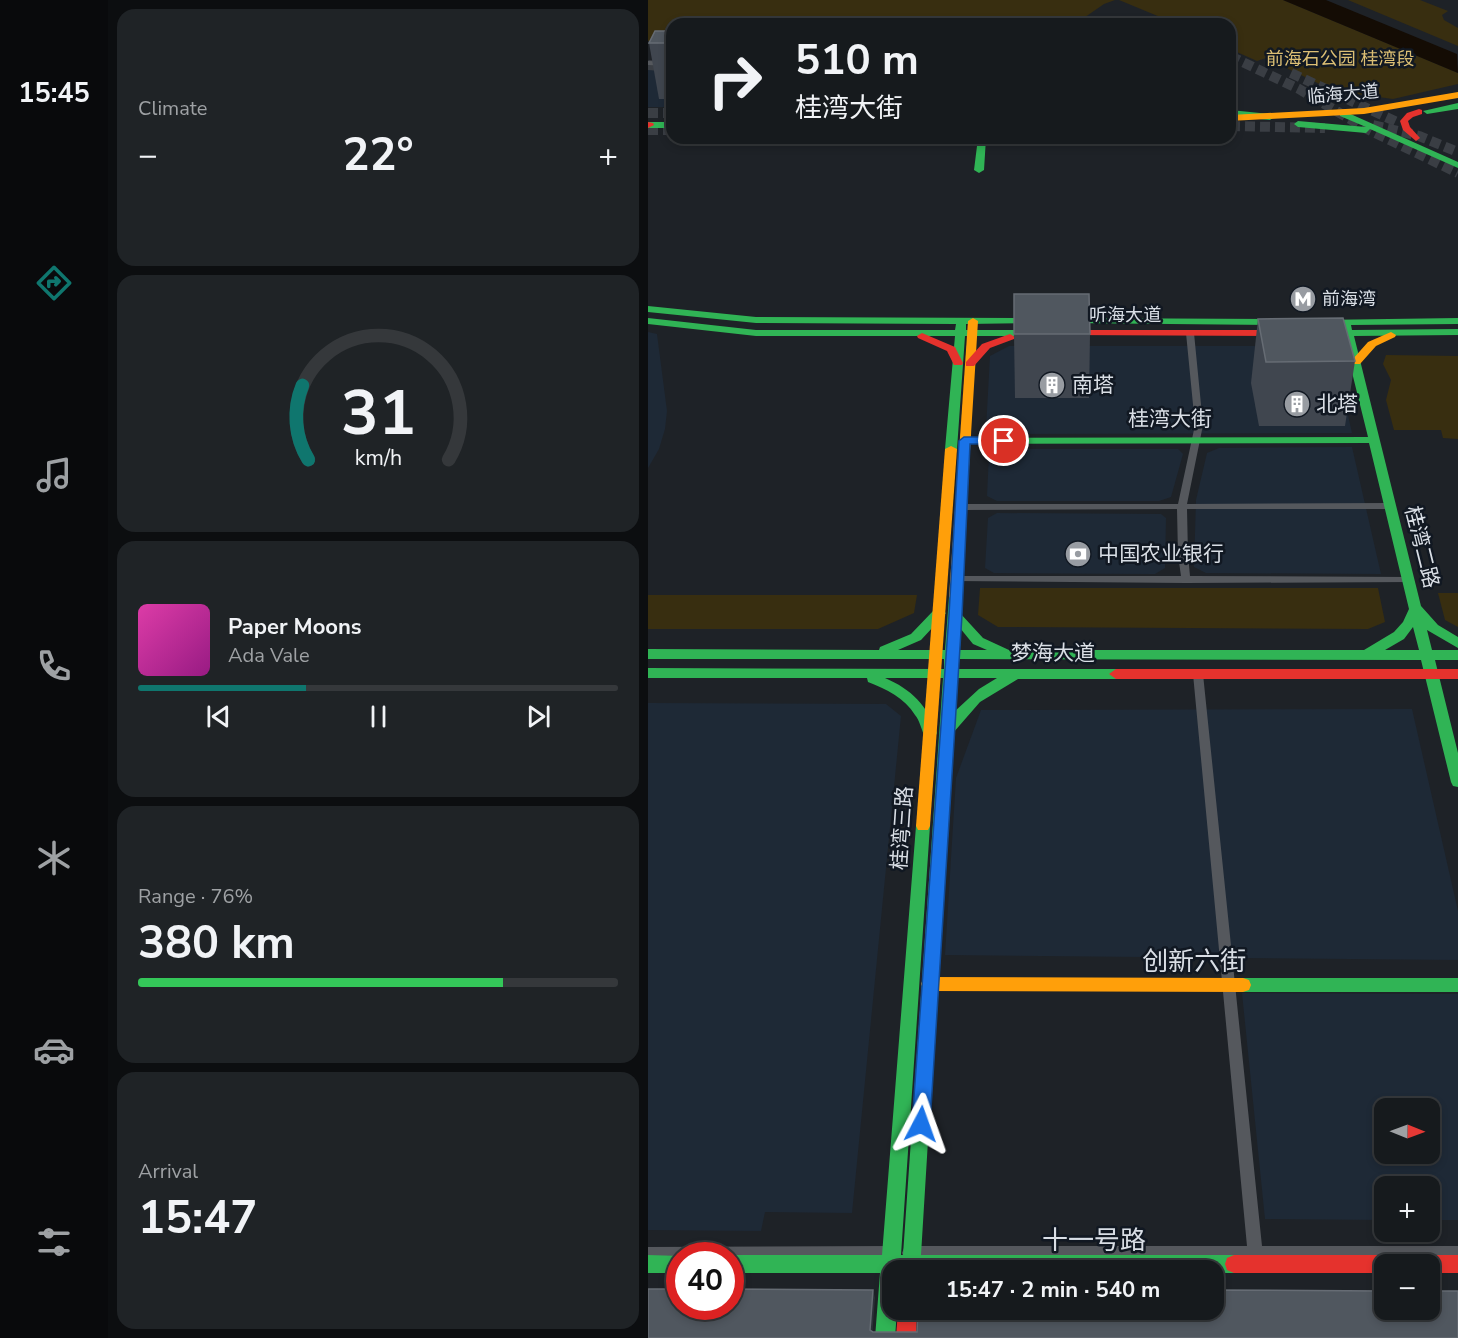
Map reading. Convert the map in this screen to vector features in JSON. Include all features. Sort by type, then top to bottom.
[{"type":"main road","name":"临海大道","points":[[1236,121],[1270,117],[1419,112],[1452,102]]},
{"type":"main road","name":"临海大道","points":[[1236,122],[1292,124],[1452,102]]},
{"type":"main road","points":[[1416,138],[1406,128],[1404,121],[1410,115],[1419,112]]},
{"type":"main road","points":[[1354,115],[1389,135],[1458,165]]},
{"type":"main road","points":[[1354,115],[1416,138],[1458,157]]},
{"type":"main road","points":[[648,122],[666,120]]},
{"type":"main road","points":[[648,122],[666,124]]},
{"type":"main road","points":[[1292,124],[1352,127],[1389,135]]},
{"type":"main road","points":[[979,170],[981,144]]},
{"type":"main road","name":"听海大道","points":[[648,309],[756,320],[967,327],[1302,329]]},
{"type":"main road","name":"听海大道","points":[[648,321],[748,333],[904,332],[967,327],[1028,333],[1051,327],[1190,333],[1458,321]]},
{"type":"main road","name":"桂湾三路","points":[[891,1260],[935,655],[967,327]]},
{"type":"main road","name":"听海大道","points":[[1347,327],[1399,333],[1458,332]]},
{"type":"main road","name":"桂湾二路","points":[[1347,327],[1458,782]]},
{"type":"main road","points":[[1302,329],[1335,345],[1356,362],[1372,344],[1399,333]]},
{"type":"main road","points":[[904,332],[945,345],[964,364],[982,348],[1006,337],[1028,333]]},
{"type":"main road","name":"桂湾三路","points":[[911,1260],[955,615],[964,441],[964,364]]},
{"type":"main road","name":"桂湾大街","points":[[964,441],[1375,440]]},
{"type":"main road","points":[[1416,608],[1433,628],[1458,643]]},
{"type":"main road","points":[[1350,655],[1383,648],[1396,640],[1409,629],[1416,608]]},
{"type":"main road","points":[[858,655],[885,650],[912,640],[930,626],[939,613]]},
{"type":"main road","points":[[955,615],[978,641],[997,650],[1028,655]]},
{"type":"main road","name":"梦海大道","points":[[648,654],[1458,655]]},
{"type":"main road","name":"梦海大道","points":[[648,673],[1458,674]]},
{"type":"main road","points":[[854,674],[884,682],[906,693],[923,714],[930,732]]},
{"type":"main road","points":[[947,731],[964,708],[979,693],[1007,679],[1028,674]]},
{"type":"main road","name":"创新六街","points":[[929,984],[1458,985]]},
{"type":"main road","points":[[648,1264],[666,1264]]},
{"type":"main road","name":"十一号路","points":[[744,1264],[882,1264]]},
{"type":"main road","name":"十一号路","points":[[1224,1265],[1458,1264]]},
{"type":"main road","name":"桂湾三路","points":[[885,1338],[886,1320]]},
{"type":"main road","points":[[906,1338],[907,1320]]},
{"type":"street","points":[[648,63],[666,64]]},
{"type":"street","points":[[1186,580],[1181,523],[1182,506],[1198,440],[1199,416],[1190,333]]},
{"type":"street","points":[[961,507],[1390,506]]},
{"type":"street","points":[[957,579],[1409,580]]},
{"type":"street","points":[[1198,674],[1255,1253]]},
{"type":"street","points":[[648,1254],[1458,1253]]},
{"type":"shaded area","points":[[1283,0],[1326,0],[1457,54],[1458,73]]},
{"type":"shaded area","points":[[648,67],[666,68],[666,107],[648,107]]},
{"type":"shaded area","points":[[648,332],[657,334],[667,411],[659,449],[648,468]]},
{"type":"shaded area","points":[[1009,346],[1312,346],[1335,357],[1352,433],[994,434],[986,429],[990,356]]},
{"type":"shaded area","points":[[1352,447],[1381,574],[1206,573],[1194,567],[1196,500],[1207,453],[1219,448]]},
{"type":"shaded area","points":[[998,449],[1178,449],[1183,454],[1171,497],[1159,501],[997,501],[987,496],[989,454]]},
{"type":"shaded area","points":[[997,513],[1161,514],[1166,518],[1165,568],[1155,574],[994,573],[985,568],[988,518]]},
{"type":"shaded area","points":[[648,703],[886,704],[901,716],[852,1213],[765,1212],[761,1231],[648,1230]]},
{"type":"shaded area","points":[[1412,709],[1458,911],[1458,960],[945,955],[956,778],[981,710]]},
{"type":"shaded area","points":[[1242,993],[1458,994],[1458,1220],[1440,1220],[1440,1176],[1374,1176],[1374,1220],[1265,1219]]},
{"type":"green space","points":[[648,0],[1115,0],[1104,4],[1084,18],[666,18],[666,42],[648,41]]},
{"type":"green space","name":"前海石公园 桂湾段","points":[[1119,0],[1283,0],[1458,73],[1458,84],[1393,99],[1334,91],[1266,58],[1257,61],[1236,52],[1236,18],[1162,18]]},
{"type":"green space","points":[[1348,0],[1420,0],[1448,11],[1442,15],[1444,20],[1458,28],[1458,46]]},
{"type":"green space","points":[[1386,355],[1458,356],[1458,439],[1443,438],[1441,430],[1394,430],[1386,400],[1391,380],[1383,364]]},
{"type":"green space","points":[[980,588],[1378,588],[1385,622],[1368,629],[998,627],[978,615]]},
{"type":"green space","points":[[1438,593],[1458,593],[1458,627],[1445,620]]},
{"type":"green space","points":[[648,595],[917,595],[914,613],[878,629],[648,629]]},
{"type":"building","points":[[655,31],[666,31],[666,43],[649,43]]},
{"type":"building","points":[[1014,294],[1089,294],[1090,334],[1014,334]]},
{"type":"building","points":[[1343,318],[1355,361],[1266,362],[1258,319]]},
{"type":"building","points":[[648,1289],[666,1289],[666,1320],[744,1320],[744,1289],[873,1290],[870,1330],[873,1332],[917,1332],[918,1320],[1224,1320],[1224,1290],[1374,1291],[1374,1320],[1440,1320],[1440,1291],[1458,1291],[1458,1338],[648,1338]]},
{"type":"tunnel","points":[[1236,59],[1299,89],[1365,128],[1458,173]]},
{"type":"tunnel","points":[[648,65],[666,66]]},
{"type":"tunnel","points":[[1291,73],[1399,123]]},
{"type":"tunnel","points":[[648,113],[666,113]]},
{"type":"tunnel","points":[[1373,125],[1419,136],[1458,152]]},
{"type":"tunnel","points":[[1236,126],[1325,128]]},
{"type":"tunnel","points":[[648,130],[666,130]]},
{"type":"traffic: fast","points":[[1427,111],[1458,106]]},
{"type":"traffic: fast","points":[[1236,114],[1270,117]]},
{"type":"traffic: fast","points":[[1343,114],[1458,165]]},
{"type":"traffic: fast","points":[[1298,124],[1366,130]]},
{"type":"traffic: fast","points":[[648,125],[666,125]]},
{"type":"traffic: fast","points":[[979,170],[981,144]]},
{"type":"traffic: fast","points":[[648,309],[756,320],[1032,321]]},
{"type":"traffic: fast","points":[[648,321],[756,333],[1032,333]]},
{"type":"traffic: fast","points":[[951,449],[961,321]]},
{"type":"traffic: fast","points":[[1071,321],[1278,322]]},
{"type":"traffic: fast","points":[[1323,322],[1458,321]]},
{"type":"traffic: fast","points":[[1346,325],[1458,782]]},
{"type":"traffic: fast","points":[[1326,333],[1458,332]]},
{"type":"traffic: fast","points":[[965,441],[1375,440]]},
{"type":"traffic: fast","points":[[912,1260],[955,597]]},
{"type":"traffic: fast","points":[[1416,608],[1433,628],[1458,643]]},
{"type":"traffic: fast","points":[[1370,651],[1399,636],[1409,624],[1416,608]]},
{"type":"traffic: fast","points":[[885,650],[916,637],[939,613]]},
{"type":"traffic: fast","points":[[955,615],[978,641],[1003,651]]},
{"type":"traffic: fast","points":[[648,654],[1458,655]]},
{"type":"traffic: fast","points":[[648,673],[1116,674]]},
{"type":"traffic: fast","points":[[947,731],[983,692],[1012,678]]},
{"type":"traffic: fast","points":[[873,679],[893,687],[909,698],[922,713],[930,733]]},
{"type":"traffic: fast","points":[[885,1338],[923,826]]},
{"type":"traffic: fast","points":[[1243,985],[1458,985]]},
{"type":"traffic: fast","points":[[648,1264],[666,1264]]},
{"type":"traffic: fast","points":[[744,1264],[1234,1264]]},
{"type":"traffic: slow","points":[[1236,118],[1364,111],[1458,95]]},
{"type":"traffic: slow","points":[[955,597],[973,321]]},
{"type":"traffic: slow","points":[[1356,362],[1372,344],[1391,335]]},
{"type":"traffic: slow","points":[[923,826],[951,449]]},
{"type":"traffic: slow","points":[[929,984],[1243,985]]},
{"type":"traffic: jam","points":[[1416,138],[1406,128],[1404,121],[1410,115],[1419,112]]},
{"type":"traffic: jam","points":[[1071,333],[1275,333]]},
{"type":"traffic: jam","points":[[922,336],[951,349],[958,363]]},
{"type":"traffic: jam","points":[[970,364],[986,346],[1010,337]]},
{"type":"traffic: jam","points":[[1116,674],[1458,674]]},
{"type":"traffic: jam","points":[[1234,1264],[1458,1264]]},
{"type":"traffic: jam","points":[[906,1338],[907,1320]]},
{"type":"place","name":"前海湾","points":[[1303,299]]},
{"type":"place","name":"南塔","points":[[1052,385]]},
{"type":"place","name":"北塔","points":[[1297,404]]},
{"type":"place","name":"中国农业银行","points":[[1078,554]]},
{"type":"route","points":[[921,1124],[955,615],[964,441],[1004,441]]}]
